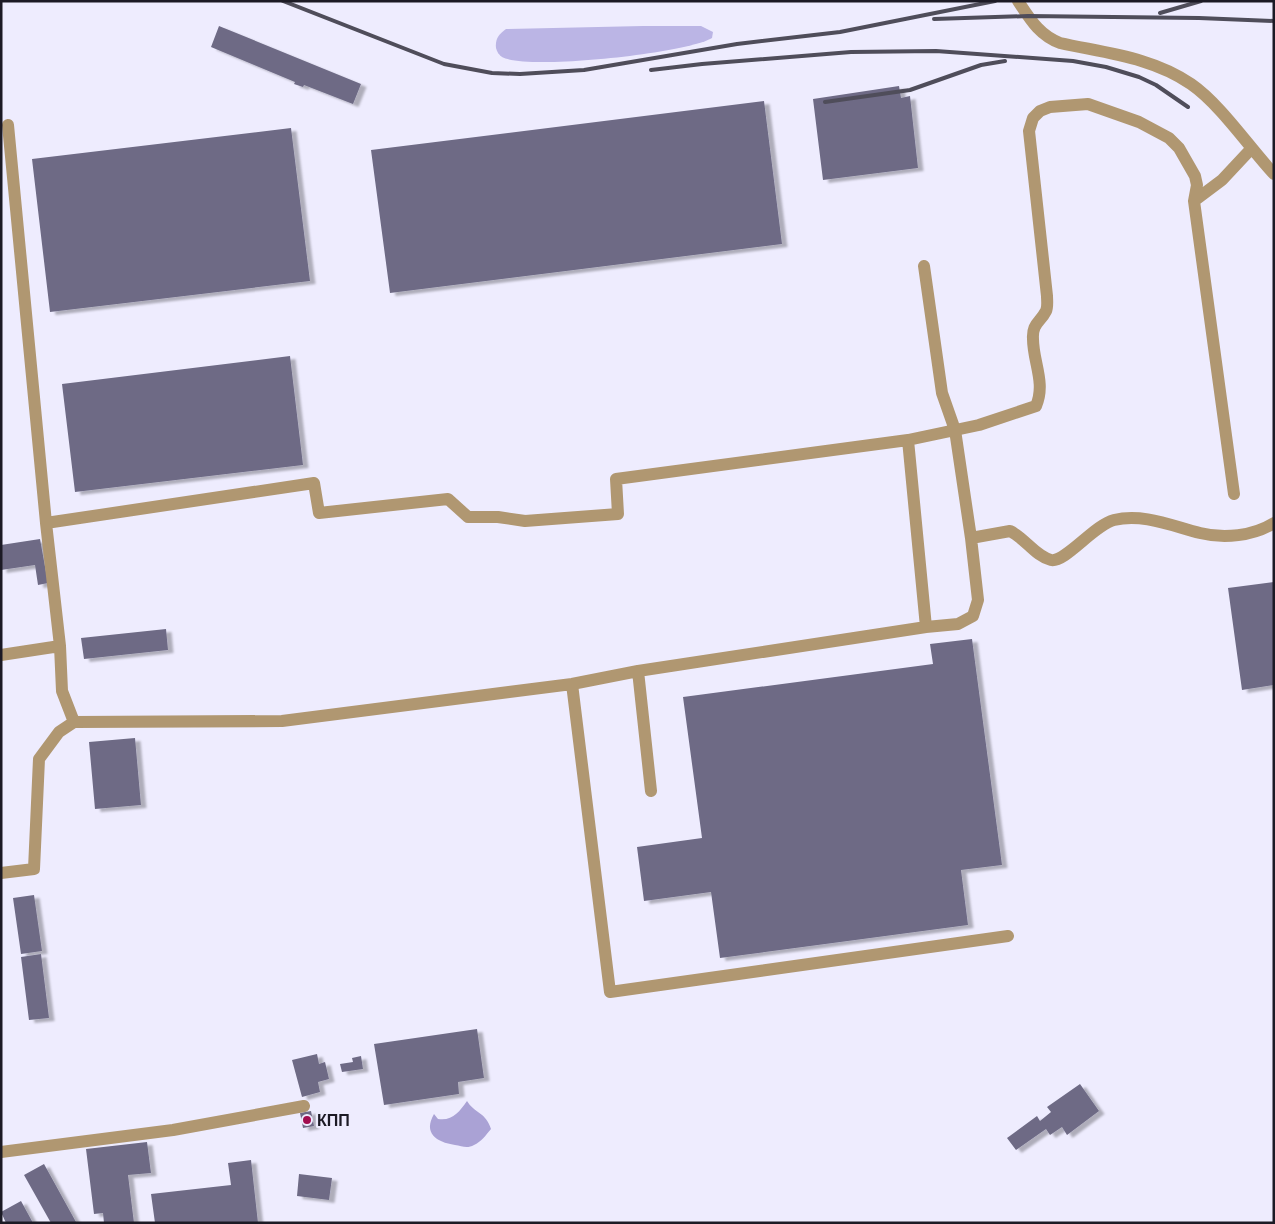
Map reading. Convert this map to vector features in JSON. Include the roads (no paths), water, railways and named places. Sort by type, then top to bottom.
[{"type":"street","points":[[1018,1],[1036,28],[1051,40],[1143,61],[1192,84],[1209,100],[1274,174]]},
{"type":"street","points":[[46,522],[314,483],[319,513],[448,499],[468,517],[498,517],[525,521],[618,514],[616,479],[908,440],[1006,417],[1036,406],[1040,397],[1040,384],[1033,329],[1046,311],[1047,296],[1029,131],[1033,118],[1040,110],[1050,107],[1088,104],[1139,122],[1169,138],[1179,148],[1195,176],[1197,184],[1194,201],[1234,494]]},
{"type":"street","points":[[8,125],[46,522],[60,646],[62,691],[74,722]]},
{"type":"street","points":[[1194,201],[1222,180],[1251,149]]},
{"type":"street","points":[[1,873],[34,869],[39,759],[59,732],[74,722],[282,721],[572,684],[638,671],[926,627],[958,624],[973,616],[978,600],[971,538],[955,430],[942,392],[924,266]]},
{"type":"street","points":[[908,440],[926,627]]},
{"type":"street","points":[[971,538],[1010,531],[1051,560],[1062,558],[1094,530],[1114,520],[1142,519],[1163,522],[1202,533],[1233,535],[1252,533],[1274,523]]},
{"type":"street","points":[[1,655],[60,646]]},
{"type":"street","points":[[638,671],[651,791]]},
{"type":"street","points":[[572,684],[610,992],[1008,936]]},
{"type":"street","points":[[1,1152],[180,1129],[304,1106]]},
{"type":"railway","points":[[283,1],[444,64],[492,73],[520,74],[584,70],[737,44],[840,32],[995,1]]},
{"type":"railway","points":[[1160,13],[1201,1]]},
{"type":"railway","points":[[934,19],[1028,16],[1274,21]]},
{"type":"railway","points":[[651,70],[851,52],[936,51],[1073,61],[1106,67],[1139,77],[1156,85],[1188,107]]},
{"type":"railway","points":[[825,102],[910,90],[981,65],[1005,61]]},
{"type":"place","name":"КПП","points":[[307,1120]]}]
